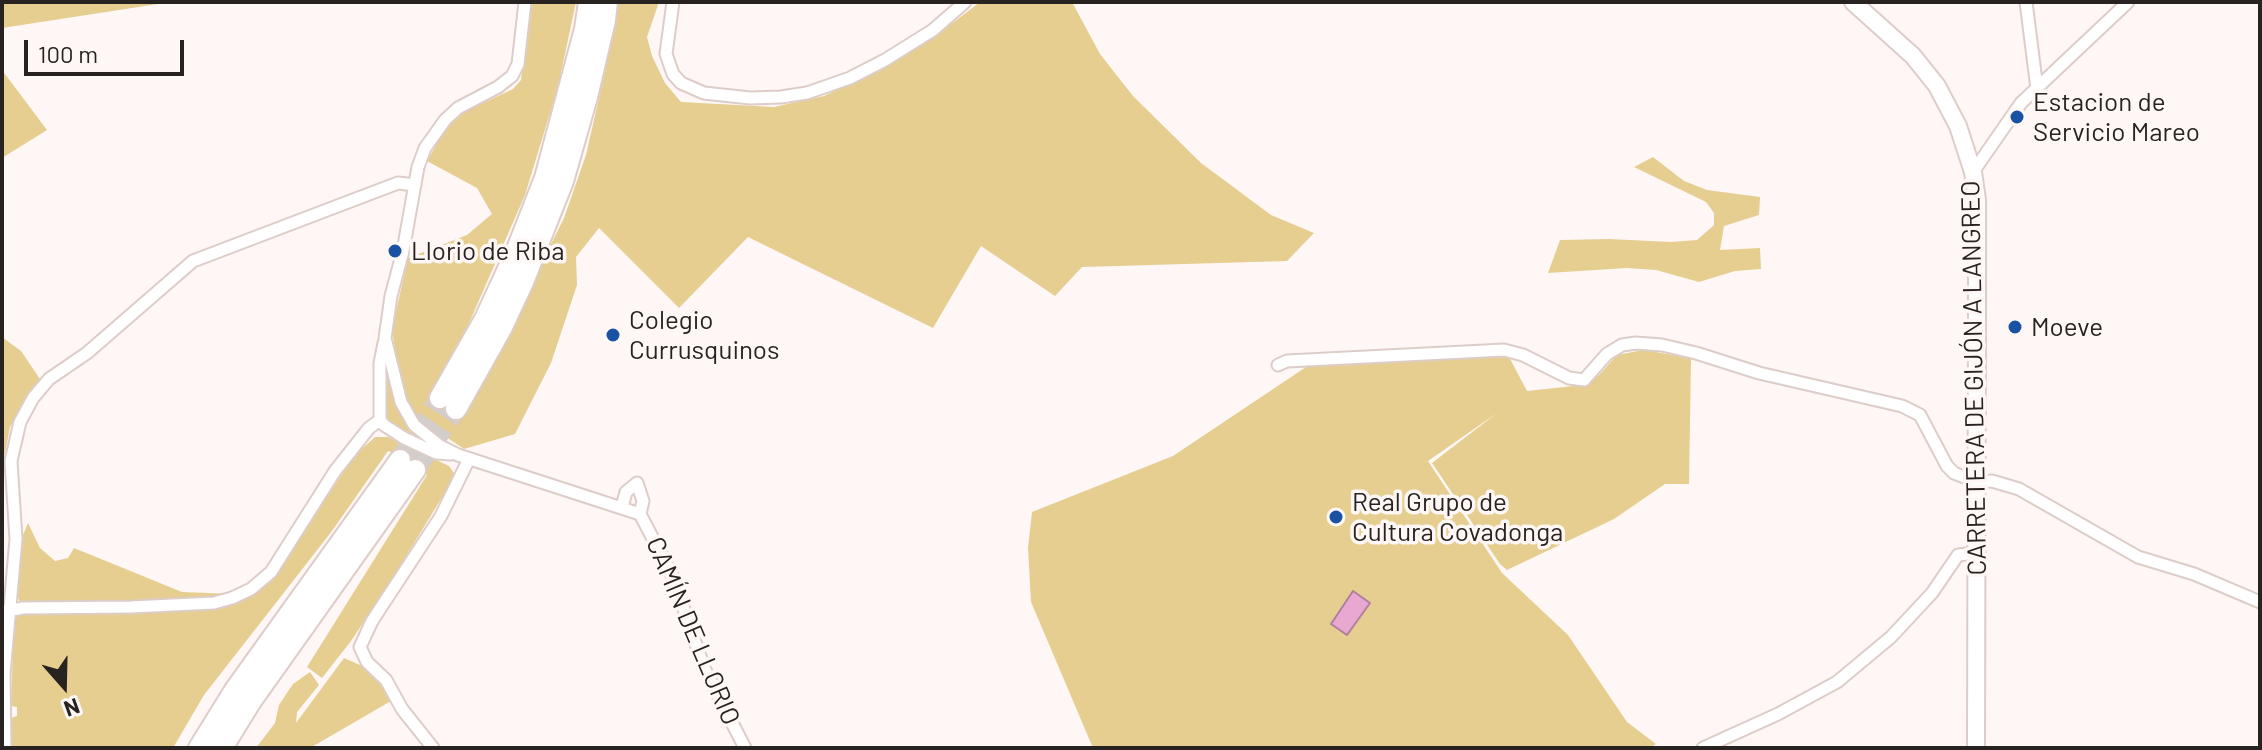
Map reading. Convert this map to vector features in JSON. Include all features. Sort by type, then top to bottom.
[{"type":"highway","points":[[589,2],[579,55],[545,178],[516,252],[448,403],[502,327],[523,282],[563,181],[587,97],[607,2]]},
{"type":"highway","points":[[199,748],[243,695],[408,465]]},
{"type":"highway","points":[[192,748],[243,695]]},
{"type":"highway","points":[[224,748],[243,695]]},
{"type":"street","name":"CAMÍN DE LLORIO","points":[[464,457],[436,453],[384,425],[380,420],[380,363],[391,296],[425,148],[458,108],[512,76],[518,64],[525,2]]},
{"type":"street","points":[[673,2],[666,54],[673,74],[681,83],[704,93],[750,98],[807,93],[850,78],[933,30],[965,2]]},
{"type":"street","name":"CARRETERA DE GIJÓN A LANGREO","points":[[1853,2],[1913,56],[1937,86],[1958,126],[1973,172],[1977,200],[1976,748]]},
{"type":"street","points":[[2026,2],[2037,89]]},
{"type":"street","points":[[1973,172],[2013,113],[2128,2]]},
{"type":"street","points":[[5,748],[5,612],[16,539],[6,479],[20,422],[33,398],[49,379],[87,353],[184,267],[206,254],[398,183],[415,185]]},
{"type":"street","name":"CAMÍN DE LLORIO","points":[[385,338],[401,402],[414,425],[440,446],[464,457],[640,514],[673,577],[704,668],[745,748]]},
{"type":"street","points":[[1278,365],[1287,361],[1504,350],[1523,355],[1569,378],[1584,380],[1607,354],[1622,345],[1662,345],[1696,353],[1759,373],[1902,406],[1920,415],[1947,466],[1954,473],[1977,482],[1992,481],[2019,489],[2138,557],[2224,585],[2260,602]]},
{"type":"street","points":[[5,612],[23,608],[214,603],[242,594],[271,572],[335,471],[369,428],[380,420]]},
{"type":"street","points":[[433,748],[407,716],[386,680],[367,662],[360,647],[372,621],[441,516],[464,457]]},
{"type":"street","points":[[622,507],[626,492],[637,483],[643,501],[640,514]]},
{"type":"street","points":[[1703,748],[1778,714],[1837,682],[1891,637],[1932,593],[1958,555],[1977,553]]},
{"type":"shaded area","points":[[2,2],[171,2],[2,28]]},
{"type":"shaded area","points":[[529,2],[576,2],[558,87],[525,195],[470,321],[432,392],[433,397],[463,415],[467,413],[564,218],[586,155],[605,71],[615,2],[659,2],[647,37],[665,83],[681,102],[774,107],[824,96],[885,66],[980,2],[1072,2],[1100,54],[1133,96],[1201,163],[1271,215],[1314,233],[1287,261],[1082,267],[1055,296],[981,246],[933,328],[748,237],[679,308],[599,228],[576,257],[577,285],[551,363],[515,434],[464,449],[412,414],[397,364],[392,329],[408,258],[467,235],[492,214],[477,188],[427,161],[446,127],[462,113],[513,89],[521,80]]},
{"type":"shaded area","points":[[2,70],[47,130],[2,158]]},
{"type":"shaded area","points":[[1653,157],[1684,181],[1707,190],[1760,197],[1759,215],[1724,226],[1720,250],[1760,248],[1761,269],[1735,271],[1699,282],[1656,270],[1627,268],[1548,273],[1560,240],[1697,240],[1714,225],[1714,213],[1706,202],[1634,167]]},
{"type":"shaded area","points":[[2,337],[21,351],[40,379],[10,427],[2,469]]},
{"type":"shaded area","points":[[1643,350],[1691,358],[1689,484],[1665,484],[1614,519],[1507,570],[1432,463],[1497,413],[1428,461],[1502,573],[1568,635],[1627,722],[1656,744],[1650,748],[1093,748],[1031,602],[1028,548],[1032,512],[1173,456],[1309,365],[1509,357],[1527,391],[1583,385],[1599,375],[1617,355]]},
{"type":"shaded area","points":[[386,359],[402,415],[423,441],[400,432],[388,420],[384,407]]},
{"type":"shaded area","points":[[375,437],[388,437],[449,466],[454,473],[389,584],[322,678],[307,667],[427,475],[420,468],[409,465],[404,457],[388,451],[332,531],[204,695],[173,748],[11,748],[11,718],[17,716],[17,707],[11,706],[14,618],[23,613],[135,612],[224,607],[236,603],[269,582],[355,455]]},
{"type":"shaded area","points":[[28,523],[40,548],[55,561],[68,558],[74,548],[182,592],[235,594],[169,602],[20,602],[17,596],[23,535]]},
{"type":"shaded area","points":[[1353,591],[1370,603],[1347,635],[1331,624]]},
{"type":"shaded area","points":[[344,658],[360,665],[381,685],[391,701],[310,748],[256,748],[275,723],[279,705],[293,684],[310,672],[319,685],[297,712],[296,723]]},
{"type":"tunnel","points":[[400,460],[440,398]]},
{"type":"tunnel","points":[[415,470],[456,409]]},
{"type":"place","name":"Estacion de Servicio Mareo","points":[[2017,117]]},
{"type":"place","name":"Llorio de Riba","points":[[395,251]]},
{"type":"place","name":"Moeve","points":[[2015,327]]},
{"type":"place","name":"Colegio Currusquinos","points":[[613,335]]},
{"type":"place","name":"Real Grupo de Cultura Covadonga","points":[[1336,517]]}]
